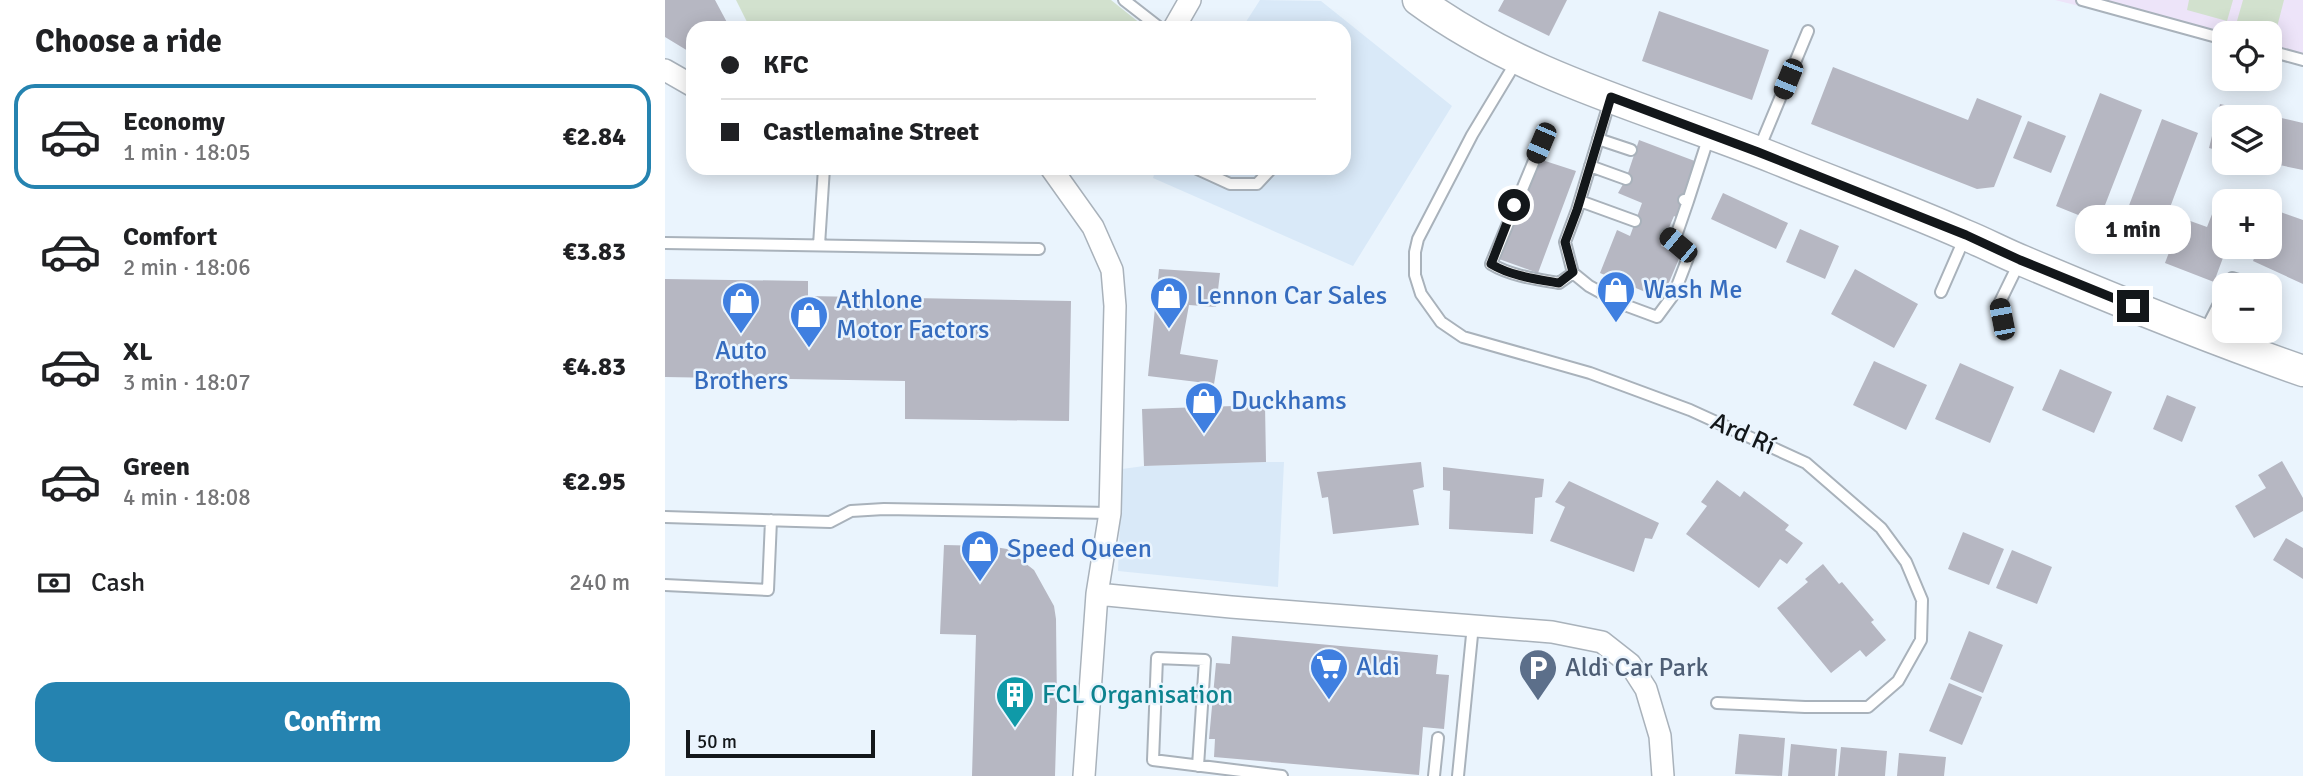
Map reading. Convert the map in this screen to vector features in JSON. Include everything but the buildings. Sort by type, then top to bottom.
[{"type":"main road","points":[[1418,0],[1469,34],[1518,60],[1966,235],[2202,335],[2303,371]]},
{"type":"street","points":[[1178,21],[1190,0]]},
{"type":"street","points":[[665,70],[686,82]]},
{"type":"street","points":[[1056,175],[1093,227],[1112,270],[1115,306],[1109,513],[1097,594],[1084,776]]},
{"type":"street","points":[[1097,594],[1552,632],[1602,642],[1630,664],[1646,689],[1660,736],[1663,776]]},
{"type":"lane","points":[[1124,0],[1151,21]]},
{"type":"lane","points":[[2083,0],[2212,36]]},
{"type":"lane","points":[[1758,152],[1808,31]]},
{"type":"lane","points":[[2282,54],[2303,60]]},
{"type":"lane","name":"Ard Rí","points":[[1518,60],[1472,135],[1418,239],[1415,275],[1421,293],[1441,322],[1463,337],[1590,373],[1690,410],[1805,463],[1881,528],[1906,562],[1922,600],[1921,640],[1898,681],[1868,708],[1717,703]]},
{"type":"lane","points":[[1611,97],[1565,242],[1573,272],[1589,286],[1622,304],[1657,317],[1674,293],[1689,254],[1666,235],[1677,233],[1710,134]]},
{"type":"lane","points":[[1546,132],[1491,264],[1520,276],[1559,283],[1573,272]]},
{"type":"lane","points":[[1598,139],[1631,150]]},
{"type":"lane","points":[[1590,166],[1626,179]]},
{"type":"lane","points":[[819,245],[824,175]]},
{"type":"lane","points":[[1216,175],[1230,184],[1257,184],[1265,175]]},
{"type":"lane","points":[[1580,201],[1635,220]]},
{"type":"lane","points":[[1941,292],[1966,235]]},
{"type":"lane","points":[[665,243],[1039,249]]},
{"type":"lane","points":[[2004,334],[1999,304],[2020,260]]},
{"type":"lane","points":[[2202,335],[2212,316]]},
{"type":"lane","points":[[665,517],[830,522],[851,511],[884,509],[1109,513]]},
{"type":"lane","points":[[665,585],[768,590],[771,520]]},
{"type":"lane","points":[[1458,776],[1473,625]]},
{"type":"lane","points":[[1199,766],[1205,660],[1157,658],[1153,760],[1199,766],[1282,776]]},
{"type":"lane","points":[[1434,776],[1438,738]]},
{"type":"shaded area","points":[[1260,0],[1321,1],[1346,21],[1246,21]]},
{"type":"shaded area","points":[[2055,0],[2303,0],[2303,62],[2282,57],[2282,21],[2212,21],[2212,39]]},
{"type":"shaded area","points":[[1351,25],[1452,106],[1353,266],[1153,178],[1154,175],[1351,175]]},
{"type":"shaded area","points":[[1284,462],[1278,587],[1118,571],[1122,469]]},
{"type":"green space","points":[[736,0],[1111,0],[1137,21],[746,21]]},
{"type":"green space","points":[[2189,0],[2233,0],[2227,21],[2187,10]]},
{"type":"green space","points":[[2243,0],[2284,0],[2279,21],[2237,21]]},
{"type":"place","name":"Wash Me","points":[[1616,324]]},
{"type":"place","name":"Lennon Car Sales","points":[[1169,330]]},
{"type":"place","name":"Auto Brothers","points":[[741,335]]},
{"type":"place","name":"Athlone Motor Factors","points":[[809,349]]},
{"type":"place","name":"Duckhams","points":[[1204,435]]},
{"type":"place","name":"Speed Queen","points":[[980,583]]},
{"type":"place","name":"Aldi","points":[[1329,701]]},
{"type":"place","name":"Aldi Car Park","points":[[1538,702]]},
{"type":"place","name":"FCL Organisation","points":[[1015,729]]},
{"type":"route","points":[[1514,205],[1491,264],[1520,276],[1559,283],[1573,272],[1565,242],[1611,97],[1966,235],[2133,306]]}]
